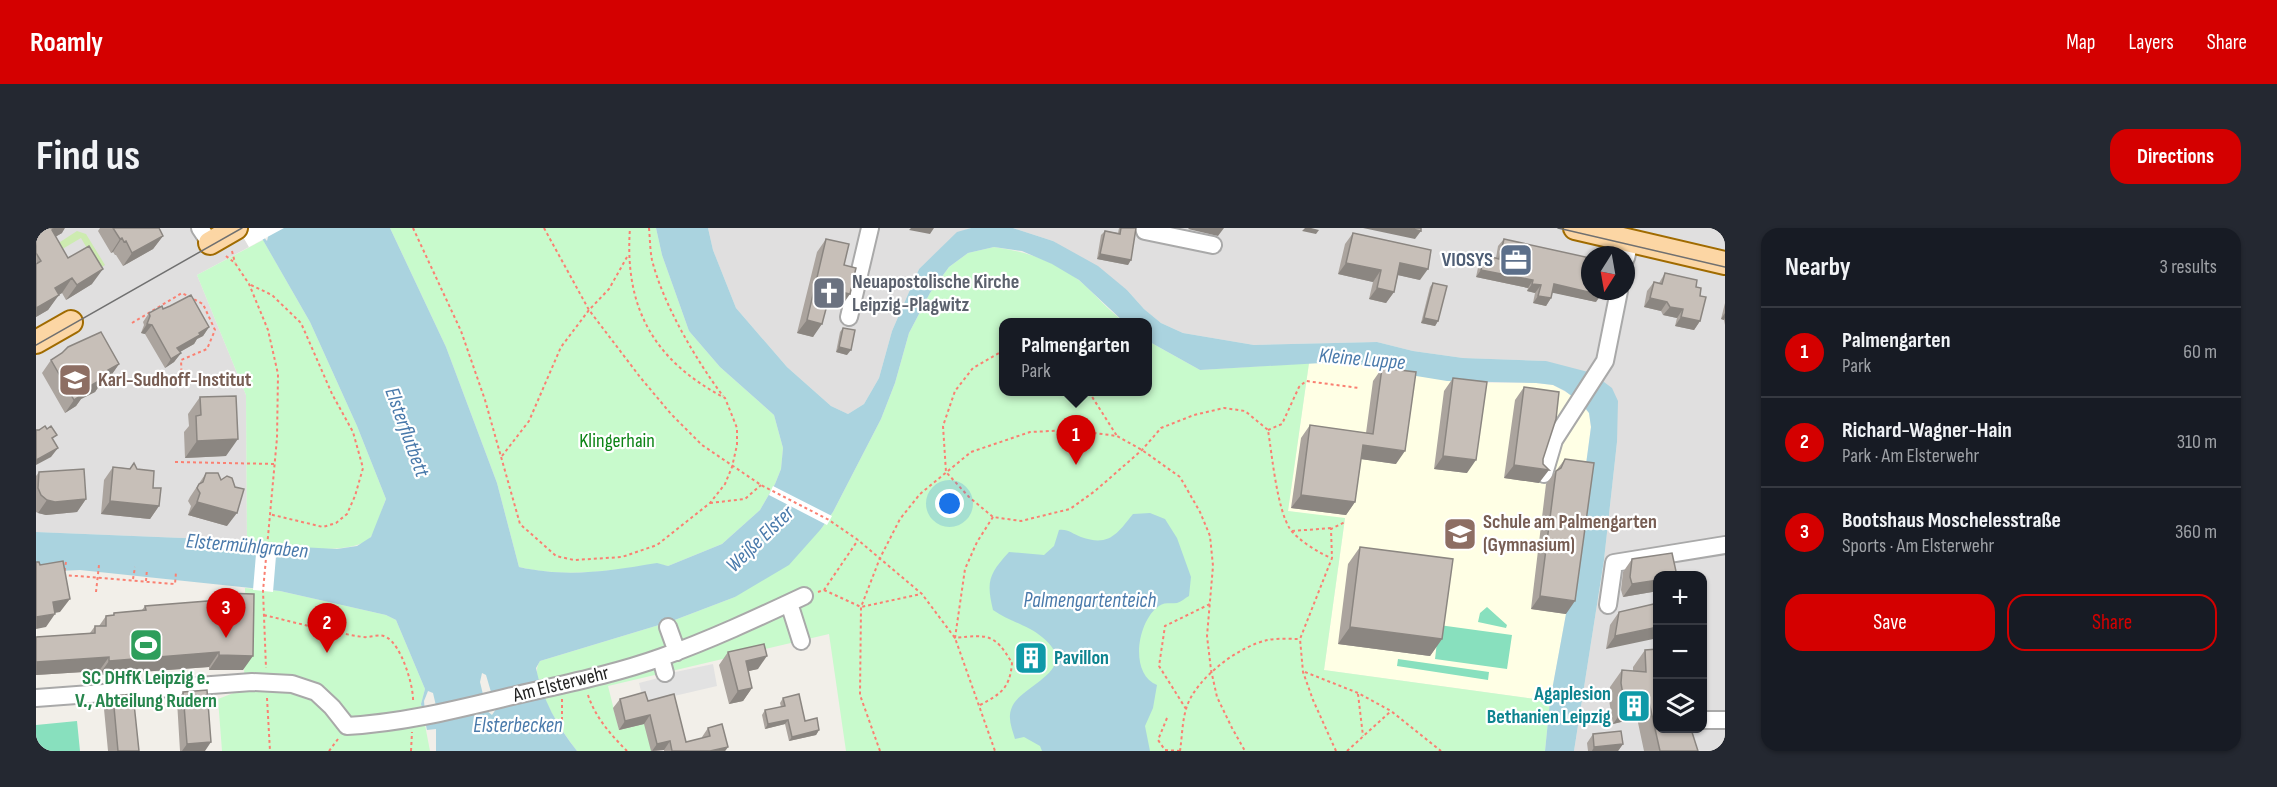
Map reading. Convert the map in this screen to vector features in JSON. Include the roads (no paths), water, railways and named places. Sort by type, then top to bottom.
[{"type":"main road","points":[[205,236],[236,228]]},
{"type":"main road","points":[[1575,228],[1602,231],[1624,246]]},
{"type":"main road","points":[[1635,250],[1725,263]]},
{"type":"main road","points":[[36,342],[71,322]]},
{"type":"street","points":[[849,317],[870,228]]},
{"type":"street","points":[[1144,228],[1145,231],[1213,245]]},
{"type":"street","points":[[1544,474],[1554,440],[1605,362],[1617,300]]},
{"type":"street","points":[[1608,605],[1614,563],[1725,545]]},
{"type":"street","name":"Am Elsterwehr","points":[[36,698],[259,683],[292,684],[316,692],[332,706],[347,726],[382,724],[415,719],[668,661],[717,643],[796,600],[801,641]]},
{"type":"street","points":[[668,627],[668,661]]},
{"type":"street","points":[[1707,720],[1725,720]]},
{"type":"water","points":[[256,228],[267,241],[268,237],[263,228],[390,228],[446,347],[497,483],[519,567],[537,570],[571,573],[605,571],[657,563],[668,566],[722,544],[760,510],[781,469],[783,448],[774,415],[720,367],[689,331],[662,255],[656,228],[708,228],[713,250],[736,308],[787,367],[831,406],[848,414],[864,404],[879,378],[892,331],[919,269],[957,232],[971,228],[1013,228],[1053,241],[1098,266],[1161,323],[1183,333],[1254,345],[1377,342],[1413,351],[1463,358],[1546,361],[1592,373],[1612,388],[1618,401],[1617,442],[1604,560],[1574,751],[1545,751],[1550,701],[1566,614],[1591,427],[1589,413],[1582,404],[1553,385],[1447,381],[1339,362],[1200,370],[1152,343],[1152,318],[1120,318],[1079,280],[1052,264],[1022,251],[994,247],[968,253],[949,267],[930,293],[909,333],[895,383],[881,419],[833,512],[789,565],[735,597],[672,621],[664,629],[659,625],[540,661],[536,668],[547,702],[563,732],[577,751],[436,751],[436,729],[427,730],[421,704],[425,689],[396,620],[386,615],[280,591],[80,570],[36,572],[36,532],[207,539],[247,544],[337,549],[357,546],[371,537],[386,499],[357,426],[310,322]],"holes":[[[482,673],[486,675],[496,709],[492,715],[487,711],[480,682]],[[428,691],[433,693],[440,723],[425,712],[424,701]]]},
{"type":"water","name":"Palmengartenteich","points":[[1150,513],[1165,519],[1177,538],[1191,577],[1189,596],[1177,603],[1159,606],[1151,613],[1141,635],[1139,647],[1142,670],[1148,679],[1157,685],[1153,708],[1145,726],[1150,751],[1042,751],[1040,746],[1024,737],[1015,739],[1010,719],[1012,707],[1018,699],[1046,676],[1053,668],[1056,659],[1053,649],[1042,637],[993,610],[990,585],[993,572],[1009,552],[1044,555],[1054,546],[1059,530],[1091,540],[1106,539],[1117,533],[1133,514]]},
{"type":"tram line","points":[[36,345],[242,228]]},
{"type":"tram line","points":[[1558,228],[1725,267]]},
{"type":"place","name":"VIOSYS","points":[[1516,260]]},
{"type":"place","name":"Neuapostolische Kirche Leipzig-Plagwitz","points":[[829,293]]},
{"type":"place","name":"Karl-Sudhoff-Institut","points":[[75,380]]},
{"type":"place","name":"Palmengarten","points":[[1076,465]]},
{"type":"place","name":"Schule am Palmengarten (Gymnasium)","points":[[1460,534]]},
{"type":"place","name":"Bootshaus Moschelesstraße","points":[[226,638]]},
{"type":"place","name":"SC DHfK Leipzig e. V., Abteilung Rudern","points":[[146,645]]},
{"type":"place","name":"Richard-Wagner-Hain","points":[[327,653]]},
{"type":"place","name":"Pavillon","points":[[1031,658]]},
{"type":"place","name":"Agaplesion Bethanien Leipzig","points":[[1634,706]]},
{"type":"water label","name":"Kleine Luppe","points":[[1362,359]]},
{"type":"water label","name":"Elsterflutbett","points":[[407,432]]},
{"type":"water label","name":"Weiße Elster","points":[[760,539]]},
{"type":"water label","name":"Elstermühlgraben","points":[[247,546]]},
{"type":"water label","name":"Elsterbecken","points":[[518,725]]},
{"type":"park label","name":"Klingerhain","points":[[617,441]]}]
